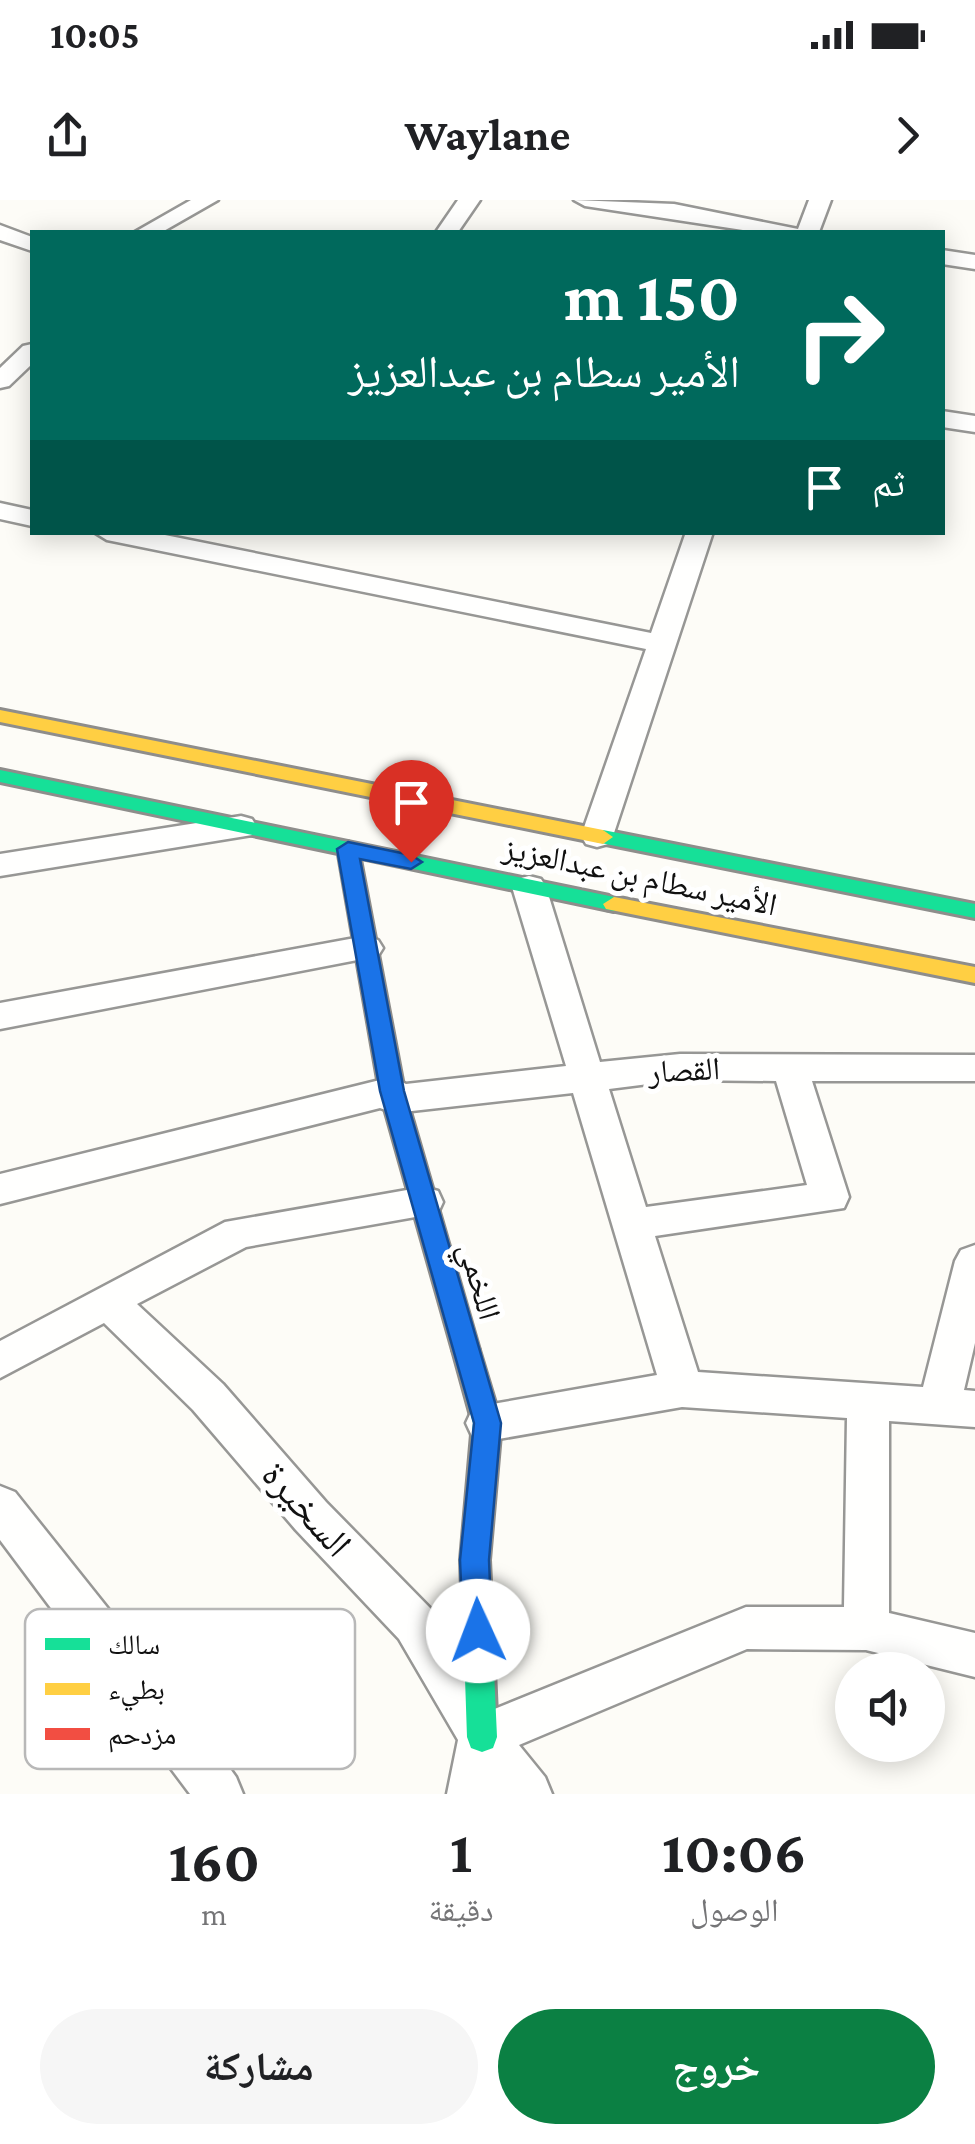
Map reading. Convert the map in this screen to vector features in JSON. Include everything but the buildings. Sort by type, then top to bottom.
[{"type":"street","points":[[150,230],[206,200]]},
{"type":"street","points":[[449,230],[468,200]]},
{"type":"street","points":[[585,200],[778,230]]},
{"type":"street","points":[[809,230],[820,200]]},
{"type":"street","points":[[0,232],[30,243]]},
{"type":"street","points":[[945,257],[975,262]]},
{"type":"street","points":[[0,381],[30,352]]},
{"type":"street","points":[[945,419],[975,424]]},
{"type":"street","points":[[0,511],[30,518]]},
{"type":"street","points":[[122,535],[662,644]]},
{"type":"street","points":[[228,557],[243,535]]},
{"type":"street","points":[[597,836],[699,535]]},
{"type":"street","name":"الأمير سطام بن عبدالعزيز","points":[[0,716],[975,911]]},
{"type":"street","name":"الأمير سطام بن عبدالعزيز","points":[[0,776],[975,975]]},
{"type":"street","points":[[0,865],[241,827]]},
{"type":"street","name":"اللخمي","points":[[348,849],[393,1095],[487,1423],[474,1560],[482,1738]]},
{"type":"street","points":[[530,886],[682,1390]]},
{"type":"street","points":[[0,1016],[366,948]]},
{"type":"street","name":"القصار","points":[[0,1189],[393,1095],[680,1067],[975,1068]]},
{"type":"street","points":[[632,1224],[830,1197],[790,1067]]},
{"type":"street","points":[[0,1361],[239,1233],[424,1202]]},
{"type":"street","points":[[487,1423],[682,1390],[957,1407],[975,1261]]},
{"type":"street","name":"السخيرة","points":[[107,1301],[208,1396],[311,1516],[415,1624],[482,1738],[528,1794]]},
{"type":"street","points":[[866,1629],[868,1400]]},
{"type":"street","points":[[6,1526],[75,1609]]},
{"type":"street","points":[[471,1794],[482,1738],[746,1628],[866,1629],[975,1655]]},
{"type":"street","points":[[201,1769],[219,1794]]},
{"type":"traffic: fast","points":[[0,776],[614,904]]},
{"type":"traffic: fast","points":[[603,837],[975,911]]},
{"type":"traffic: fast","points":[[466,1350],[487,1423],[475,1560],[482,1737]]},
{"type":"traffic: slow","points":[[0,716],[603,837]]},
{"type":"traffic: slow","points":[[614,904],[975,975]]},
{"type":"traffic: jam","points":[[348,849],[392,1091],[466,1350]]},
{"type":"route","points":[[411,862],[348,849],[392,1091],[487,1423],[474,1560],[478,1631]]}]
